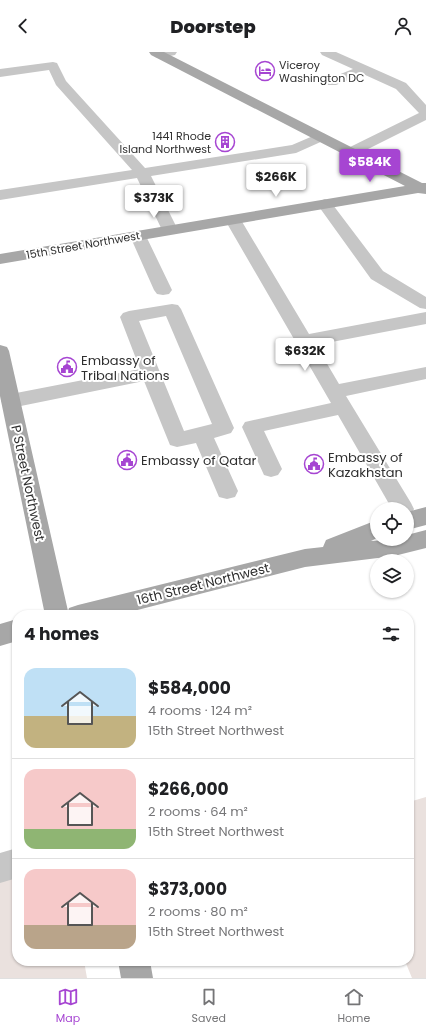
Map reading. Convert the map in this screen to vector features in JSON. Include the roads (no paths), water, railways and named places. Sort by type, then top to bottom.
[{"type":"main road","points":[[162,53],[320,137],[424,189]]},
{"type":"main road","name":"15th Street Northwest","points":[[0,259],[325,204],[424,189]]},
{"type":"main road","name":"P Street Northwest","points":[[0,351],[56,610]]},
{"type":"main road","name":"16th Street Northwest","points":[[305,558],[370,532]]},
{"type":"main road","name":"16th Street Northwest","points":[[98,610],[305,558],[394,547],[425,541]]},
{"type":"main road","points":[[0,635],[12,631]]},
{"type":"main road","points":[[135,966],[137,978]]},
{"type":"street","points":[[326,52],[401,86],[426,114],[351,152]]},
{"type":"street","points":[[0,73],[53,66],[60,82],[139,169],[170,230]]},
{"type":"street","points":[[332,82],[364,69]]},
{"type":"street","points":[[352,87],[379,76]]},
{"type":"street","points":[[79,177],[296,149],[320,137]]},
{"type":"street","points":[[0,195],[139,169]]},
{"type":"street","points":[[325,204],[377,275],[426,304]]},
{"type":"street","points":[[233,220],[339,399],[405,502]]},
{"type":"street","points":[[138,236],[163,290]]},
{"type":"street","points":[[172,309],[224,428],[202,434],[177,440],[129,317],[172,309]]},
{"type":"street","points":[[305,341],[426,318]]},
{"type":"street","points":[[271,469],[252,428],[426,372]]},
{"type":"street","points":[[11,401],[151,373]]},
{"type":"street","points":[[202,434],[227,491]]},
{"type":"street","points":[[0,868],[12,864]]},
{"type":"place","name":"Viceroy Washington DC","points":[[265,71]]},
{"type":"place","name":"1441 Rhode Island Northwest","points":[[225,142]]},
{"type":"place","name":"Embassy of Tribal Nations","points":[[67,367]]},
{"type":"place","name":"Embassy of Qatar","points":[[127,460]]},
{"type":"place","name":"Embassy of Kazakhstan","points":[[314,464]]}]
